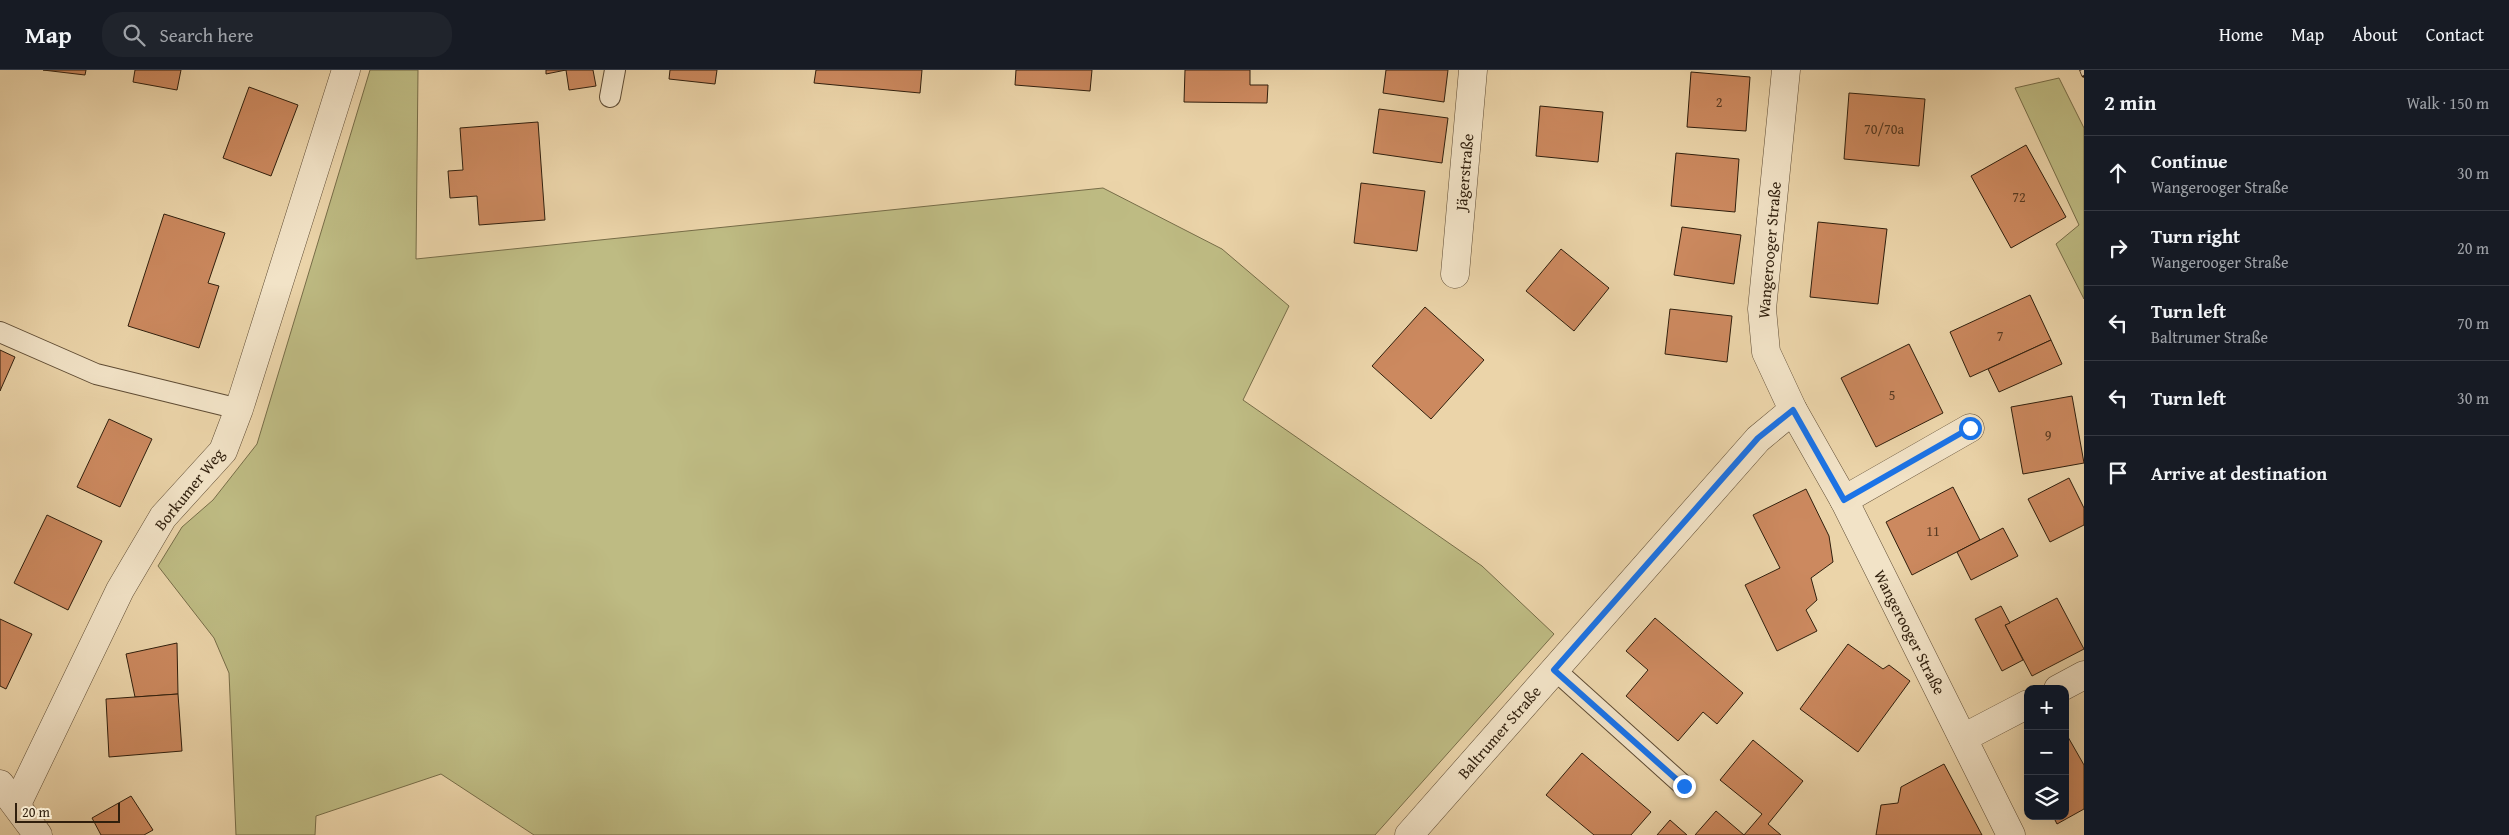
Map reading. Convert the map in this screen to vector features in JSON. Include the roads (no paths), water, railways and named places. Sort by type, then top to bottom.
[{"type":"street","name":"Borkumer Weg","points":[[17,804],[120,590],[163,517],[223,451],[239,409],[346,70]]},
{"type":"street","name":"Jägerstraße","points":[[1455,274],[1474,70]]},
{"type":"street","name":"Wangerooger Straße","points":[[1786,70],[1762,309],[1766,352],[1793,410],[1844,500],[2010,835]]},
{"type":"street","name":"Baltrumer Straße","points":[[1409,835],[1758,438],[1793,410]]},
{"type":"street","points":[[1844,500],[1970,428]]},
{"type":"street","points":[[2065,685],[2084,675]]},
{"type":"street","points":[[1963,738],[2024,706]]},
{"type":"street","points":[[0,784],[17,804],[38,835]]},
{"type":"lane","points":[[610,97],[614,70]]},
{"type":"lane","points":[[0,332],[96,374],[239,409]]},
{"type":"lane","points":[[1554,670],[1684,786]]},
{"type":"railway","points":[[2082,70],[2084,75]]}]
